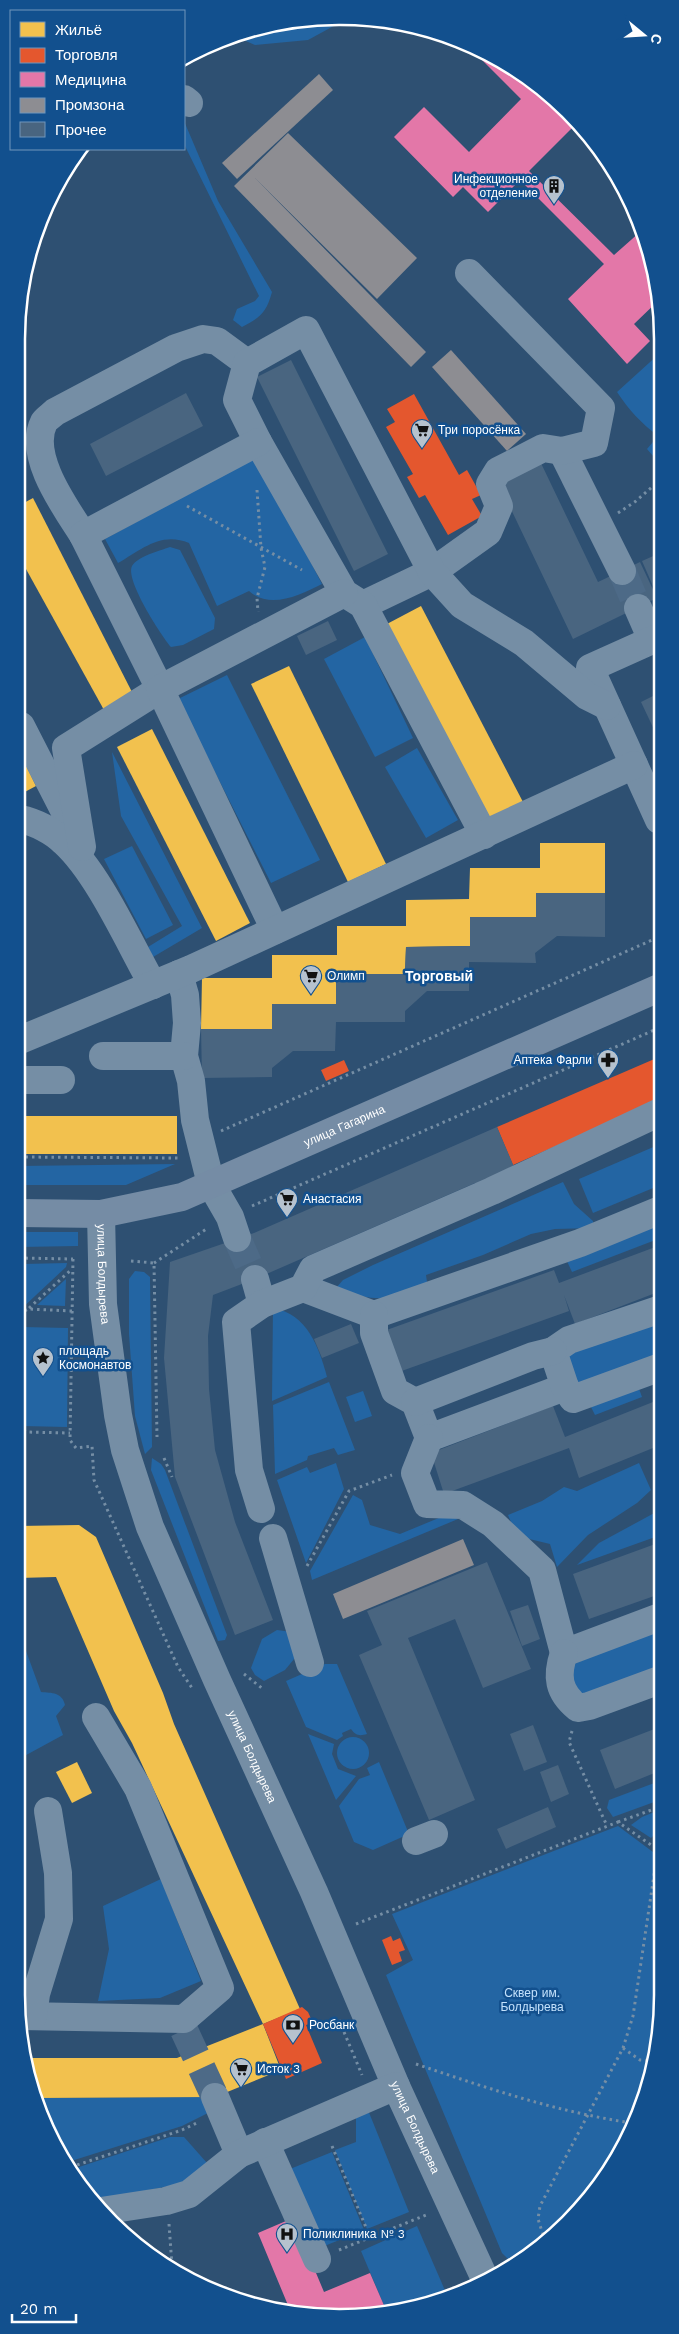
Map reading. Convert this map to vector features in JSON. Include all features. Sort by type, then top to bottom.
[{"type":"main road","name":"улица Гагарина","points":[[25,1213],[101,1214],[182,1197],[654,990]]},
{"type":"street","points":[[91,874],[82,846],[66,748],[160,689],[260,637],[353,599],[432,572],[488,532],[499,506],[490,484],[498,472],[543,448],[562,451],[594,442],[601,408],[469,273]]},
{"type":"street","points":[[484,835],[353,599],[258,442],[237,400],[247,363],[306,330],[432,572],[462,605],[524,643],[587,696],[607,706]]},
{"type":"street","points":[[247,363],[217,341],[203,339],[176,348],[55,412],[44,422],[40,443],[47,476],[83,535],[160,689],[275,930]]},
{"type":"street","points":[[83,535],[258,442]]},
{"type":"street","points":[[562,451],[622,571]]},
{"type":"street","points":[[638,608],[654,635]]},
{"type":"street","points":[[654,639],[590,668],[654,809]]},
{"type":"street","points":[[25,734],[82,846]]},
{"type":"street","points":[[25,1038],[179,974],[634,765]]},
{"type":"street","points":[[25,820],[64,841],[91,874],[152,985]]},
{"type":"street","points":[[179,974],[185,995],[187,1022],[184,1056],[191,1081],[195,1120],[211,1184],[234,1227]]},
{"type":"street","points":[[103,1056],[184,1056]]},
{"type":"street","points":[[25,1080],[62,1080]]},
{"type":"street","points":[[303,1288],[313,1270],[492,1191],[654,1115]]},
{"type":"street","points":[[262,1510],[249,1470],[236,1322],[258,1292],[303,1288],[374,1315],[580,1243],[654,1213]]},
{"type":"street","name":"улица Болдырева","points":[[101,1214],[103,1304],[112,1378],[125,1450],[139,1495],[163,1560],[314,1892],[384,2091],[483,2275]]},
{"type":"street","points":[[415,1402],[533,1356],[554,1351],[569,1340],[654,1311]]},
{"type":"street","points":[[374,1315],[374,1334],[395,1391],[415,1402],[429,1438],[415,1473],[427,1504],[463,1505],[493,1524],[542,1570],[564,1654],[559,1668],[560,1686],[569,1701],[578,1708],[654,1682]]},
{"type":"street","points":[[554,1351],[565,1387],[573,1399],[654,1369]]},
{"type":"street","points":[[429,1438],[565,1387]]},
{"type":"street","points":[[273,1538],[310,1663]]},
{"type":"street","points":[[564,1654],[654,1620]]},
{"type":"street","points":[[48,1811],[58,1873],[59,1919],[27,2016],[184,2025],[220,1988],[138,1788],[96,1717]]},
{"type":"street","points":[[110,2210],[166,2201],[189,2194],[239,2154],[384,2091]]},
{"type":"street","points":[[218,2105],[239,2154]]},
{"type":"street","points":[[265,2142],[317,2258]]},
{"type":"path","points":[[599,525],[636,501],[654,485]]},
{"type":"path","points":[[257,488],[261,548],[265,567],[257,598],[260,637]]},
{"type":"path","points":[[164,492],[306,572]]},
{"type":"path","points":[[25,1157],[180,1159],[202,1142],[232,1126],[361,1071],[654,939]]},
{"type":"path","points":[[131,1261],[154,1263],[217,1222],[234,1227],[654,1030]]},
{"type":"path","points":[[25,1258],[80,1259]]},
{"type":"path","points":[[73,1259],[70,1440],[76,1448],[92,1446],[94,1480],[178,1667],[196,1694]]},
{"type":"path","points":[[154,1263],[157,1438]]},
{"type":"path","points":[[25,1311],[73,1269]]},
{"type":"path","points":[[28,1309],[72,1310]]},
{"type":"path","points":[[25,1431],[70,1433]]},
{"type":"path","points":[[164,1458],[172,1477]]},
{"type":"path","points":[[289,1591],[305,1569],[350,1491],[419,1464]]},
{"type":"path","points":[[244,1674],[263,1689]]},
{"type":"path","points":[[578,1708],[569,1742],[607,1826]]},
{"type":"path","points":[[356,1924],[654,1809]]},
{"type":"path","points":[[618,1822],[651,1845],[654,1845]]},
{"type":"path","points":[[543,2234],[538,2219],[540,2206],[623,2048],[633,2016],[654,1876]]},
{"type":"path","points":[[337,2015],[384,2091]]},
{"type":"path","points":[[623,2048],[640,2060],[647,2060]]},
{"type":"path","points":[[416,2064],[485,2088],[587,2117],[627,2122]]},
{"type":"path","points":[[76,2165],[182,2130],[218,2105]]},
{"type":"path","points":[[332,2146],[370,2237]]},
{"type":"path","points":[[166,2201],[171,2260]]},
{"type":"path","points":[[422,2206],[430,2223]]},
{"type":"path","points":[[317,2258],[426,2215]]},
{"type":"green space","points":[[335,25],[308,40],[255,45],[244,40],[278,31]]},
{"type":"green space","points":[[185,123],[218,201],[272,292],[265,310],[254,320],[242,327],[233,320],[237,309],[255,301],[259,296],[185,146]]},
{"type":"green space","points":[[654,358],[654,433],[636,416],[617,392]]},
{"type":"green space","points":[[654,441],[654,457],[647,449]]},
{"type":"green space","points":[[256,457],[322,584],[295,596],[276,600],[257,597],[249,591],[217,606],[189,543],[169,539],[160,541],[143,548],[118,563],[105,539]]},
{"type":"green space","points":[[170,547],[180,550],[215,618],[214,629],[183,645],[171,647],[145,607],[131,573],[132,566],[139,559]]},
{"type":"green space","points":[[365,637],[413,738],[375,757],[324,659]]},
{"type":"green space","points":[[227,675],[320,860],[271,883],[178,699]]},
{"type":"green space","points":[[417,748],[458,820],[426,838],[385,767]]},
{"type":"green space","points":[[112,752],[202,928],[153,957],[148,947],[182,926],[121,816]]},
{"type":"green space","points":[[132,846],[173,925],[146,939],[104,859]]},
{"type":"green space","points":[[654,1147],[654,1188],[593,1213],[579,1179]]},
{"type":"green space","points":[[175,1164],[126,1185],[25,1185],[25,1166]]},
{"type":"green space","points":[[563,1182],[574,1204],[593,1221],[593,1228],[555,1229],[531,1234],[483,1255],[426,1275],[428,1289],[403,1296],[372,1298],[336,1288],[343,1280],[373,1265]]},
{"type":"green space","points":[[654,1225],[654,1241],[572,1272],[566,1259]]},
{"type":"green space","points":[[25,1232],[78,1232],[78,1246],[25,1247]]},
{"type":"green space","points":[[67,1263],[66,1267],[25,1305],[25,1264]]},
{"type":"green space","points":[[135,1271],[144,1272],[150,1277],[152,1447],[145,1454],[135,1416],[129,1334],[129,1279]]},
{"type":"green space","points":[[66,1279],[65,1306],[37,1305]]},
{"type":"green space","points":[[273,1308],[285,1311],[303,1325],[320,1354],[327,1377],[272,1401]]},
{"type":"green space","points":[[654,1323],[654,1359],[579,1387],[567,1355]]},
{"type":"green space","points":[[25,1327],[68,1328],[67,1427],[25,1426]]},
{"type":"green space","points":[[329,1382],[355,1450],[338,1455],[334,1448],[308,1456],[307,1460],[275,1474],[273,1405]]},
{"type":"green space","points":[[638,1386],[642,1397],[595,1415],[590,1405]]},
{"type":"green space","points":[[363,1391],[372,1416],[355,1422],[346,1397]]},
{"type":"green space","points":[[152,1458],[161,1464],[165,1470],[227,1635],[225,1640],[218,1641],[151,1470]]},
{"type":"green space","points":[[336,1463],[344,1489],[306,1563],[277,1480],[307,1467],[310,1473]]},
{"type":"green space","points":[[639,1463],[651,1490],[637,1503],[588,1535],[557,1567],[550,1544],[517,1536],[508,1515],[542,1501],[564,1487],[577,1491]]},
{"type":"green space","points":[[353,1495],[362,1500],[370,1525],[400,1534],[446,1515],[458,1519],[312,1580],[310,1571]]},
{"type":"green space","points":[[654,1513],[654,1537],[577,1565],[599,1543]]},
{"type":"green space","points":[[654,1625],[654,1674],[592,1697],[576,1693],[568,1667]]},
{"type":"green space","points":[[277,1630],[292,1632],[299,1653],[285,1670],[264,1681],[255,1675],[251,1668],[262,1639]]},
{"type":"green space","points":[[25,1648],[41,1692],[59,1695],[64,1701],[65,1705],[56,1716],[63,1735],[25,1756]]},
{"type":"green space","points":[[325,1664],[337,1664],[367,1734],[358,1735],[351,1729],[342,1733],[343,1736],[337,1740],[306,1727],[286,1681]]},
{"type":"green space","points":[[308,1734],[334,1744],[332,1754],[338,1769],[356,1776],[336,1800]]},
{"type":"green space","points":[[353,1737],[365,1741],[369,1753],[365,1765],[353,1769],[341,1765],[337,1753],[341,1741]]},
{"type":"green space","points":[[379,1762],[409,1834],[373,1850],[354,1842],[339,1806],[359,1779],[370,1775],[367,1768]]},
{"type":"green space","points":[[654,1783],[654,1802],[613,1817],[607,1808],[609,1800]]},
{"type":"green space","points":[[654,1812],[654,1835],[651,1838],[631,1825],[642,1817]]},
{"type":"green space","name":"Сквер им. Болдырева","points":[[618,1826],[654,1852],[653,2015],[648,2056],[637,2096],[622,2134],[589,2186],[547,2231],[509,2260],[502,2253],[386,1975],[413,1960],[392,1914]]},
{"type":"green space","points":[[161,1879],[201,1981],[160,1998],[98,2001],[109,1949],[103,1906]]},
{"type":"green space","points":[[207,2097],[212,2111],[182,2126],[73,2161],[57,2134],[43,2098]]},
{"type":"green space","points":[[368,2110],[409,2212],[367,2229],[335,2150],[356,2142],[356,2115]]},
{"type":"green space","points":[[170,2137],[184,2137],[207,2163],[185,2183],[101,2199],[77,2168]]},
{"type":"green space","points":[[332,2152],[364,2230],[322,2247],[290,2169]]},
{"type":"green space","points":[[417,2226],[445,2291],[401,2303],[384,2306],[361,2251]]},
{"type":"building: Жильё","points":[[33,498],[133,694],[104,710],[25,567],[25,502]]},
{"type":"building: Жильё","points":[[421,606],[523,802],[487,821],[385,625]]},
{"type":"building: Жильё","points":[[289,666],[386,864],[348,882],[251,684]]},
{"type":"building: Жильё","points":[[152,729],[250,923],[216,941],[117,747]]},
{"type":"building: Жильё","points":[[25,763],[36,786],[25,792]]},
{"type":"building: Жильё","points":[[540,843],[605,843],[605,893],[536,893],[536,917],[470,917],[470,946],[406,947],[405,974],[336,974],[336,1004],[272,1004],[272,1029],[201,1029],[202,978],[272,978],[272,955],[337,955],[337,926],[406,926],[406,900],[469,899],[470,868],[540,868]]},
{"type":"building: Жильё","points":[[25,1116],[177,1116],[177,1154],[25,1154]]},
{"type":"building: Жильё","points":[[79,1525],[96,1537],[163,1693],[174,1724],[300,2009],[263,2024],[132,1743],[114,1711],[56,1577],[25,1578],[25,1526]]},
{"type":"building: Жильё","points":[[77,1762],[92,1793],[72,1803],[56,1772]]},
{"type":"building: Жильё","points":[[263,2024],[281,2070],[215,2097],[43,2098],[32,2058],[177,2058]]},
{"type":"building: Торговля","name":"Три поросёнка","points":[[414,394],[459,475],[467,470],[481,495],[472,499],[482,516],[448,535],[425,495],[419,498],[407,477],[413,474],[386,427],[395,422],[387,409]]},
{"type":"building: Торговля","points":[[654,1059],[654,1103],[513,1165],[497,1127]]},
{"type":"building: Торговля","points":[[344,1060],[349,1071],[326,1081],[321,1070]]},
{"type":"building: Торговля","points":[[391,1936],[393,1941],[400,1938],[405,1950],[399,1952],[402,1961],[392,1965],[382,1940]]},
{"type":"building: Торговля","name":"Росбанк","points":[[302,2007],[308,2012],[313,2023],[306,2025],[322,2063],[286,2079],[263,2024]]},
{"type":"building: Медицина","name":"Инфекционное отделение","points":[[479,57],[531,90],[572,128],[529,171],[614,255],[636,235],[648,278],[652,307],[634,324],[650,341],[627,364],[568,299],[604,264],[520,180],[488,212],[463,187],[453,197],[394,137],[424,107],[469,152],[521,99]]},
{"type":"building: Медицина","name":"Поликлиника № 3","points":[[293,2218],[324,2292],[370,2273],[384,2306],[340,2309],[288,2304],[258,2233]]},
{"type":"building: Промзона","points":[[319,74],[333,90],[237,179],[222,163]]},
{"type":"building: Промзона","points":[[288,133],[417,258],[377,299],[252,175],[426,352],[411,367],[234,186]]},
{"type":"building: Промзона","points":[[451,350],[526,434],[507,451],[432,367]]},
{"type":"building: Промзона","points":[[463,1539],[474,1565],[343,1619],[333,1594]]},
{"type":"building: Прочее","points":[[291,360],[388,554],[354,571],[257,377]]},
{"type":"building: Прочее","points":[[186,393],[203,426],[106,476],[90,444]]},
{"type":"building: Прочее","points":[[539,459],[598,582],[640,562],[654,592],[654,599],[573,639],[497,480]]},
{"type":"building: Прочее","points":[[654,556],[654,589],[642,561]]},
{"type":"building: Прочее","points":[[328,621],[337,640],[306,655],[297,636]]},
{"type":"building: Прочее","points":[[654,696],[654,729],[641,702]]},
{"type":"building: Прочее","points":[[536,893],[605,893],[605,937],[557,936],[535,953],[536,963],[469,962],[469,991],[427,991],[405,1011],[405,1022],[336,1022],[335,1051],[293,1051],[272,1068],[272,1077],[202,1078],[201,1029],[272,1029],[272,1004],[336,1004],[336,974],[405,974],[406,947],[470,946],[470,917],[536,917]]},
{"type":"building: Прочее","points":[[497,1127],[517,1174],[478,1191],[475,1183],[255,1279],[213,1295],[208,1336],[209,1389],[215,1450],[235,1522],[273,1620],[235,1635],[175,1477],[164,1358],[170,1262],[254,1233]]},
{"type":"building: Прочее","points":[[654,1247],[654,1294],[575,1324],[564,1295],[569,1311],[396,1373],[381,1332],[554,1270],[559,1283]]},
{"type":"building: Прочее","points":[[351,1324],[359,1343],[322,1358],[314,1339]]},
{"type":"building: Прочее","points":[[654,1402],[654,1448],[579,1478],[569,1448],[444,1494],[431,1453],[553,1406],[565,1437]]},
{"type":"building: Прочее","points":[[654,1544],[654,1596],[589,1619],[573,1574]]},
{"type":"building: Прочее","points":[[487,1562],[531,1669],[483,1688],[455,1619],[408,1638],[475,1800],[429,1820],[359,1655],[382,1645],[367,1611]]},
{"type":"building: Прочее","points":[[528,1605],[540,1639],[522,1646],[510,1611]]},
{"type":"building: Прочее","points":[[533,1725],[547,1762],[524,1771],[510,1734]]},
{"type":"building: Прочее","points":[[654,1729],[654,1773],[615,1789],[600,1750]]},
{"type":"building: Прочее","points":[[558,1765],[569,1794],[551,1802],[540,1772]]},
{"type":"building: Прочее","points":[[548,1807],[556,1827],[506,1849],[497,1829]]},
{"type":"tunnel","points":[[622,571],[638,608]]},
{"type":"tunnel","points":[[237,1238],[255,1279]]},
{"type":"tunnel","points":[[184,2030],[215,2097]]},
{"type":"place","name":"Инфекционное отделение","points":[[554,205]]},
{"type":"place","name":"Три поросёнка","points":[[422,449]]},
{"type":"place","name":"Олимп","points":[[311,995]]},
{"type":"place","name":"Аптека Фарли","points":[[608,1079]]},
{"type":"place","name":"Анастасия","points":[[287,1218]]},
{"type":"place","name":"площадь Космонавтов","points":[[43,1377]]},
{"type":"place","name":"Росбанк","points":[[293,2044]]},
{"type":"place","name":"Исток 3","points":[[241,2088]]},
{"type":"place","name":"Поликлиника № 3","points":[[287,2253]]},
{"type":"district","name":"Торговый","points":[[439,976]]}]
